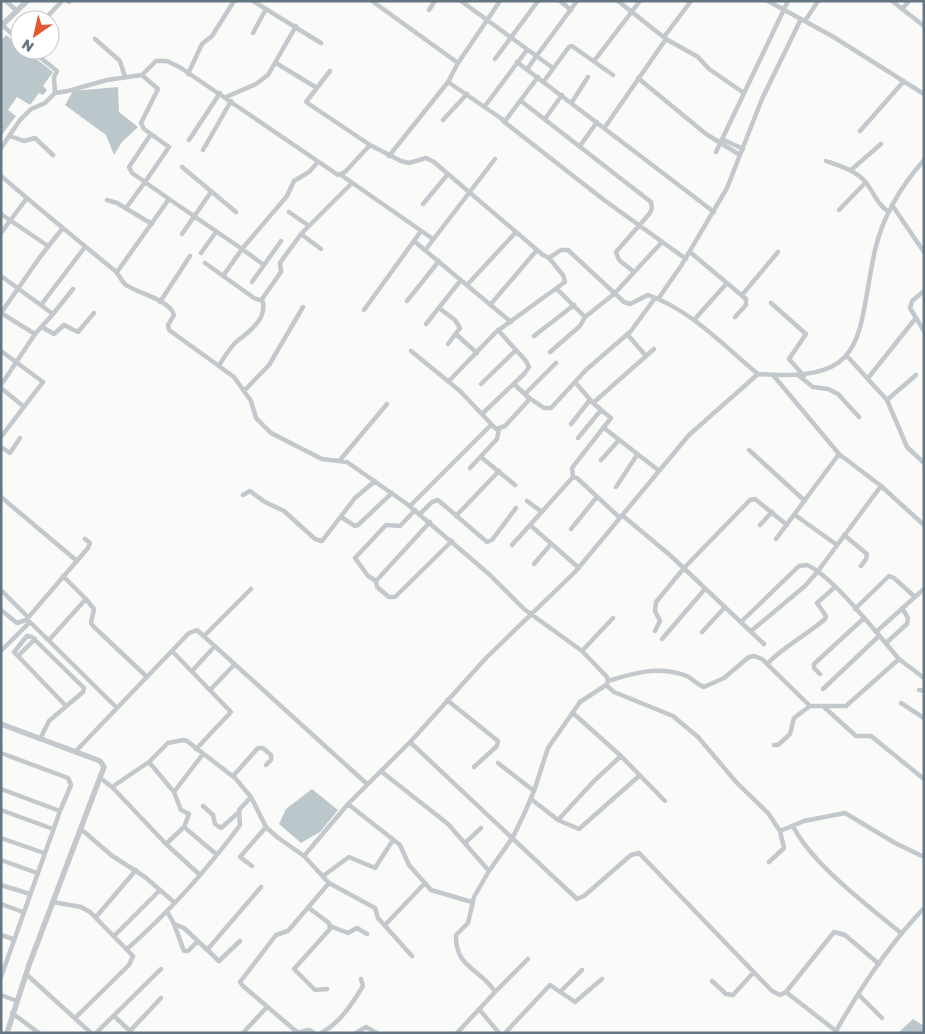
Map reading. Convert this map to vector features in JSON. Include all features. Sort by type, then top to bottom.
[{"type":"street","points":[[6,1],[15,10]]},
{"type":"street","points":[[17,10],[27,1]]},
{"type":"street","points":[[188,74],[202,44],[212,36],[234,1]]},
{"type":"street","points":[[253,1],[321,43]]},
{"type":"street","points":[[372,1],[458,63]]},
{"type":"street","points":[[429,10],[435,1]]},
{"type":"street","points":[[461,1],[553,68]]},
{"type":"street","points":[[389,156],[448,82],[458,63],[500,1]]},
{"type":"street","points":[[495,59],[538,1]]},
{"type":"street","points":[[560,1],[571,10]]},
{"type":"street","points":[[527,69],[577,1]]},
{"type":"street","points":[[618,1],[665,38],[698,57],[709,69],[744,93]]},
{"type":"street","points":[[594,61],[633,13],[640,1]]},
{"type":"street","points":[[604,127],[691,1]]},
{"type":"street","points":[[768,1],[803,20],[924,94]]},
{"type":"street","points":[[716,152],[788,1]]},
{"type":"street","points":[[514,384],[527,396],[549,409],[586,370],[639,322],[686,259],[714,212],[727,188],[762,99],[803,20],[818,1]]},
{"type":"street","points":[[892,1],[924,26]]},
{"type":"street","points":[[902,9],[909,1]]},
{"type":"street","points":[[253,33],[266,9]]},
{"type":"street","points":[[226,97],[256,84],[268,75],[296,26]]},
{"type":"street","points":[[95,39],[120,61],[125,78]]},
{"type":"street","points":[[544,81],[569,47],[572,46],[613,76]]},
{"type":"street","points":[[485,106],[527,50]]},
{"type":"street","points":[[43,60],[57,71],[54,77],[55,92]]},
{"type":"street","points":[[1,148],[31,109],[44,103],[55,92],[142,75],[153,62],[158,60],[177,66],[220,93],[318,162],[341,175],[351,184],[433,238]]},
{"type":"street","points":[[517,62],[714,212]]},
{"type":"street","points":[[276,63],[317,88]]},
{"type":"street","points":[[330,71],[306,102],[389,156],[409,163],[426,158],[549,258],[565,279],[557,289],[498,330],[449,382]]},
{"type":"street","points":[[126,208],[169,147],[144,129],[141,123],[158,88],[142,75]]},
{"type":"street","points":[[503,121],[508,119],[538,77]]},
{"type":"street","points":[[572,102],[588,77]]},
{"type":"street","points":[[638,78],[740,155]]},
{"type":"street","points":[[860,131],[904,81]]},
{"type":"street","points":[[448,82],[485,106],[510,129],[686,259]]},
{"type":"street","points":[[189,140],[220,93]]},
{"type":"street","points":[[443,120],[467,94]]},
{"type":"street","points":[[545,119],[562,95]]},
{"type":"street","points":[[203,150],[232,101]]},
{"type":"street","points":[[521,101],[651,202],[652,208],[616,252],[619,260],[634,272]]},
{"type":"street","points":[[580,146],[597,122]]},
{"type":"street","points":[[151,134],[130,167],[132,173],[264,265]]},
{"type":"street","points":[[10,136],[24,141],[35,138],[53,155]]},
{"type":"street","points":[[721,141],[743,149]]},
{"type":"street","points":[[851,170],[881,144]]},
{"type":"street","points":[[341,175],[370,145]]},
{"type":"street","points":[[426,249],[495,159]]},
{"type":"street","points":[[826,160],[851,170],[866,182],[879,205],[889,212]]},
{"type":"street","points":[[549,258],[561,250],[568,250],[624,302],[630,304],[648,295],[657,298],[694,320],[758,374],[802,376],[826,371],[847,356],[854,344],[869,296],[876,248],[889,212],[911,175],[924,160]]},
{"type":"street","points":[[223,276],[242,249],[287,196],[294,181],[309,172],[318,162]]},
{"type":"street","points":[[182,167],[236,212]]},
{"type":"street","points":[[423,204],[448,174]]},
{"type":"street","points":[[1,176],[62,229],[117,272],[124,283],[160,302],[174,313],[168,325],[169,330],[234,377],[251,400],[256,418],[271,433],[322,459],[347,462],[392,493],[452,541],[530,614],[582,651],[614,692],[673,716],[698,737],[737,783],[768,813],[780,831],[784,848],[769,862]]},
{"type":"street","points":[[839,210],[866,182]]},
{"type":"street","points":[[262,301],[281,272],[280,263],[301,234],[351,184]]},
{"type":"street","points":[[182,234],[211,192]]},
{"type":"street","points":[[1,233],[27,198]]},
{"type":"street","points":[[108,200],[126,208],[152,224]]},
{"type":"street","points":[[117,272],[169,200]]},
{"type":"street","points":[[892,205],[924,252]]},
{"type":"street","points":[[290,212],[309,226]]},
{"type":"street","points":[[1,214],[48,246]]},
{"type":"street","points":[[35,334],[1,313],[62,229]]},
{"type":"street","points":[[364,310],[421,231]]},
{"type":"street","points":[[201,253],[216,232]]},
{"type":"street","points":[[467,285],[516,232]]},
{"type":"street","points":[[301,234],[321,249]]},
{"type":"street","points":[[252,282],[281,241]]},
{"type":"street","points":[[414,242],[426,249],[511,322]]},
{"type":"street","points":[[550,352],[580,326],[586,317],[614,294],[662,242]]},
{"type":"street","points":[[41,305],[85,247]]},
{"type":"street","points":[[490,305],[537,250]]},
{"type":"street","points":[[690,252],[742,295],[747,303],[735,317]]},
{"type":"street","points":[[742,295],[778,252]]},
{"type":"street","points":[[160,302],[190,256]]},
{"type":"street","points":[[407,301],[439,261]]},
{"type":"street","points":[[205,263],[257,300],[262,301]]},
{"type":"street","points":[[1,276],[53,314]]},
{"type":"street","points":[[426,324],[461,280]]},
{"type":"street","points":[[694,320],[727,283]]},
{"type":"street","points":[[23,406],[1,386],[35,334],[73,289]]},
{"type":"street","points":[[557,289],[586,317]]},
{"type":"street","points":[[924,291],[910,304],[910,312],[924,331]]},
{"type":"street","points":[[219,365],[234,344],[258,322],[264,306],[262,301]]},
{"type":"street","points":[[771,303],[806,334],[789,359],[802,376],[813,387],[828,389],[838,394],[859,418]]},
{"type":"street","points":[[534,336],[574,305]]},
{"type":"street","points":[[244,391],[269,365],[303,307]]},
{"type":"street","points":[[439,308],[459,325],[456,335],[448,344]]},
{"type":"street","points":[[42,327],[54,334],[64,325],[78,332],[94,312]]},
{"type":"street","points":[[868,378],[915,319]]},
{"type":"street","points":[[482,414],[529,367],[498,330]]},
{"type":"street","points":[[627,334],[646,356]]},
{"type":"street","points":[[456,335],[477,353]]},
{"type":"street","points":[[571,424],[592,402],[654,349]]},
{"type":"street","points":[[481,384],[516,350]]},
{"type":"street","points":[[1,351],[42,382],[1,437]]},
{"type":"street","points":[[411,351],[449,382],[491,425],[499,429]]},
{"type":"street","points":[[847,356],[887,400],[907,447],[924,463]]},
{"type":"street","points":[[499,429],[505,426],[526,404],[527,396],[556,363]]},
{"type":"street","points":[[304,856],[367,784],[382,772],[530,614],[557,592],[579,568],[658,470],[689,435],[758,374]]},
{"type":"street","points":[[773,375],[839,454],[881,486],[924,525]]},
{"type":"street","points":[[887,400],[916,375]]},
{"type":"street","points":[[573,477],[572,471],[575,464],[611,418],[592,402],[575,382]]},
{"type":"street","points":[[340,460],[387,404]]},
{"type":"street","points":[[578,438],[601,410]]},
{"type":"street","points":[[410,506],[491,425]]},
{"type":"street","points":[[604,428],[658,470]]},
{"type":"street","points":[[470,468],[497,439],[499,429]]},
{"type":"street","points":[[1,447],[10,453],[20,438]]},
{"type":"street","points":[[601,460],[619,440]]},
{"type":"street","points":[[749,450],[805,501]]},
{"type":"street","points":[[776,539],[795,516],[839,454]]},
{"type":"street","points":[[616,487],[637,455]]},
{"type":"street","points":[[481,457],[515,485]]},
{"type":"street","points":[[456,516],[499,471]]},
{"type":"street","points":[[573,477],[577,478],[684,568],[764,644]]},
{"type":"street","points":[[512,545],[573,477]]},
{"type":"street","points":[[243,495],[250,491],[264,502],[280,508],[317,541],[325,539],[355,498],[375,481]]},
{"type":"street","points":[[751,631],[805,586],[881,486]]},
{"type":"street","points":[[341,517],[355,526],[358,525],[392,493]]},
{"type":"street","points":[[1,497],[77,561]]},
{"type":"street","points":[[571,529],[598,497]]},
{"type":"street","points":[[655,631],[660,621],[655,611],[656,602],[684,568],[750,500],[755,499],[787,525]]},
{"type":"street","points":[[420,514],[435,500],[440,501],[487,542],[492,540],[516,508]]},
{"type":"street","points":[[527,500],[542,512]]},
{"type":"street","points":[[415,510],[400,526],[386,525],[355,558],[368,576],[376,581],[377,587],[389,597],[395,597],[452,541]]},
{"type":"street","points":[[760,525],[772,512]]},
{"type":"street","points":[[795,516],[837,544]]},
{"type":"street","points":[[376,581],[430,522]]},
{"type":"street","points":[[530,525],[579,568]]},
{"type":"street","points":[[844,535],[867,554],[861,566]]},
{"type":"street","points":[[1,651],[90,546],[85,539]]},
{"type":"street","points":[[534,564],[551,544]]},
{"type":"street","points":[[741,622],[800,566],[807,565],[818,571],[835,587],[899,659],[924,678]]},
{"type":"street","points":[[63,576],[94,609],[91,622],[93,626],[147,677]]},
{"type":"street","points":[[855,609],[888,576],[894,578],[915,597]]},
{"type":"street","points":[[767,664],[778,653],[794,644],[826,619],[817,603],[835,587]]},
{"type":"street","points":[[662,639],[706,588]]},
{"type":"street","points":[[204,636],[251,589]]},
{"type":"street","points":[[823,689],[902,608],[924,589]]},
{"type":"street","points":[[1,590],[28,620],[117,708]]},
{"type":"street","points":[[49,640],[86,599]]},
{"type":"street","points":[[702,632],[726,607]]},
{"type":"street","points":[[886,643],[907,624],[908,618],[902,608]]},
{"type":"street","points":[[1,610],[16,623],[28,620]]},
{"type":"street","points":[[582,651],[613,618]]},
{"type":"street","points":[[820,674],[814,668],[814,664],[863,619]]},
{"type":"street","points":[[74,752],[192,631],[197,630],[367,784]]},
{"type":"street","points":[[40,739],[49,721],[83,692],[83,684],[35,639],[28,636],[14,652],[66,706]]},
{"type":"street","points":[[192,671],[214,647]]},
{"type":"street","points":[[172,651],[231,712],[196,749]]},
{"type":"street","points":[[495,992],[464,963],[456,948],[456,935],[468,923],[472,902],[489,871],[513,837],[534,792],[548,748],[580,702],[607,683],[645,670],[655,670],[689,677],[704,687],[724,678],[749,657],[758,657],[810,706]]},
{"type":"street","points":[[774,745],[790,734],[794,718],[810,706],[846,706],[899,659]]},
{"type":"street","points":[[210,690],[234,665]]},
{"type":"street","points":[[448,700],[498,741],[497,746],[474,768]]},
{"type":"street","points":[[901,703],[924,717]]},
{"type":"street","points":[[823,706],[856,736],[871,736],[924,779]]},
{"type":"street","points":[[573,714],[621,756],[666,801]]},
{"type":"street","points":[[1,724],[103,763],[104,767],[26,974],[7,1033]]},
{"type":"street","points":[[112,787],[149,762],[172,741],[183,740],[233,776],[251,797],[266,827],[277,837],[304,856],[329,882],[375,908],[378,918],[412,956]]},
{"type":"street","points":[[410,742],[577,899],[584,896],[631,855],[639,853],[753,973],[772,991],[780,995],[786,992],[834,932],[844,935],[879,964]]},
{"type":"street","points":[[233,776],[260,747],[271,755],[271,760],[266,765]]},
{"type":"street","points":[[1,753],[68,778],[71,785],[53,828],[1,977]]},
{"type":"street","points":[[174,792],[203,754]]},
{"type":"street","points":[[558,820],[594,781],[621,756]]},
{"type":"street","points":[[149,762],[174,792],[181,810],[189,814],[184,827],[166,844]]},
{"type":"street","points":[[498,763],[534,792]]},
{"type":"street","points":[[382,772],[448,824],[489,871]]},
{"type":"street","points":[[531,799],[558,820],[575,828],[583,827],[639,776]]},
{"type":"street","points":[[100,778],[112,787],[166,844],[200,875]]},
{"type":"street","points":[[1,789],[60,811]]},
{"type":"street","points":[[203,806],[213,815],[215,824],[221,828],[238,813],[251,797]]},
{"type":"street","points":[[348,804],[402,848],[409,865],[435,891],[472,902]]},
{"type":"street","points":[[1,810],[53,828]]},
{"type":"street","points":[[127,949],[168,913],[200,875],[240,825],[238,813]]},
{"type":"street","points":[[780,831],[813,819],[845,813],[895,843],[924,857]]},
{"type":"street","points":[[793,826],[803,846],[864,903],[901,933]]},
{"type":"street","points":[[184,827],[216,854]]},
{"type":"street","points":[[252,866],[240,856],[266,827]]},
{"type":"street","points":[[465,843],[480,828]]},
{"type":"street","points":[[81,829],[111,855],[136,870],[175,903]]},
{"type":"street","points":[[1,838],[44,853]]},
{"type":"street","points":[[323,876],[349,857],[375,868],[393,840]]},
{"type":"street","points":[[1,860],[37,873]]},
{"type":"street","points":[[96,917],[136,870]]},
{"type":"street","points":[[314,1033],[312,1030],[296,1032],[241,985],[241,979],[276,935],[288,931],[329,882]]},
{"type":"street","points":[[385,925],[425,883]]},
{"type":"street","points":[[1,884],[30,894]]},
{"type":"street","points":[[207,950],[261,888]]},
{"type":"street","points":[[114,936],[160,890]]},
{"type":"street","points":[[53,902],[81,907],[96,917],[132,956],[129,965],[75,1018]]},
{"type":"street","points":[[1,904],[23,912]]},
{"type":"street","points":[[309,908],[330,926],[348,933],[357,928],[367,934]]},
{"type":"street","points":[[786,992],[836,1032],[858,994],[901,933],[924,908]]},
{"type":"street","points":[[168,913],[184,951],[188,951],[198,941]]},
{"type":"street","points":[[174,924],[184,928],[216,959],[223,960],[240,941]]},
{"type":"street","points":[[327,989],[315,990],[294,969],[327,933],[330,926]]},
{"type":"street","points":[[1,935],[14,939]]},
{"type":"street","points":[[1,958],[8,960]]},
{"type":"street","points":[[457,1033],[528,960]]},
{"type":"street","points":[[96,1033],[160,969]]},
{"type":"street","points":[[560,992],[582,970]]},
{"type":"street","points":[[712,981],[726,994],[733,995],[753,973]]},
{"type":"street","points":[[26,974],[91,1033]]},
{"type":"street","points":[[321,1033],[332,1026],[353,1002],[363,986],[361,978]]},
{"type":"street","points":[[505,1033],[546,987],[553,986],[575,1002],[602,979]]},
{"type":"street","points":[[858,994],[882,1018]]},
{"type":"street","points":[[1,995],[17,1001]]},
{"type":"street","points":[[114,1016],[131,1032],[161,998]]},
{"type":"street","points":[[244,1033],[267,1007]]},
{"type":"street","points":[[479,1009],[499,1033]]},
{"type":"street","points":[[12,1013],[39,1033]]},
{"type":"street","points":[[356,1033],[366,1027],[377,1033]]},
{"type":"shaded area","points":[[6,35],[10,38],[10,60],[38,60],[53,72],[43,86],[47,90],[43,95],[39,93],[30,105],[17,97],[8,110],[16,116],[1,136],[1,41]]},
{"type":"shaded area","points":[[118,87],[119,112],[138,127],[122,142],[114,155],[106,135],[65,105],[73,91]]},
{"type":"shaded area","points":[[312,789],[338,810],[320,832],[301,843],[279,824],[286,809]]},
{"type":"shaded area","points":[[913,1019],[924,1026],[924,1033],[898,1033]]}]
